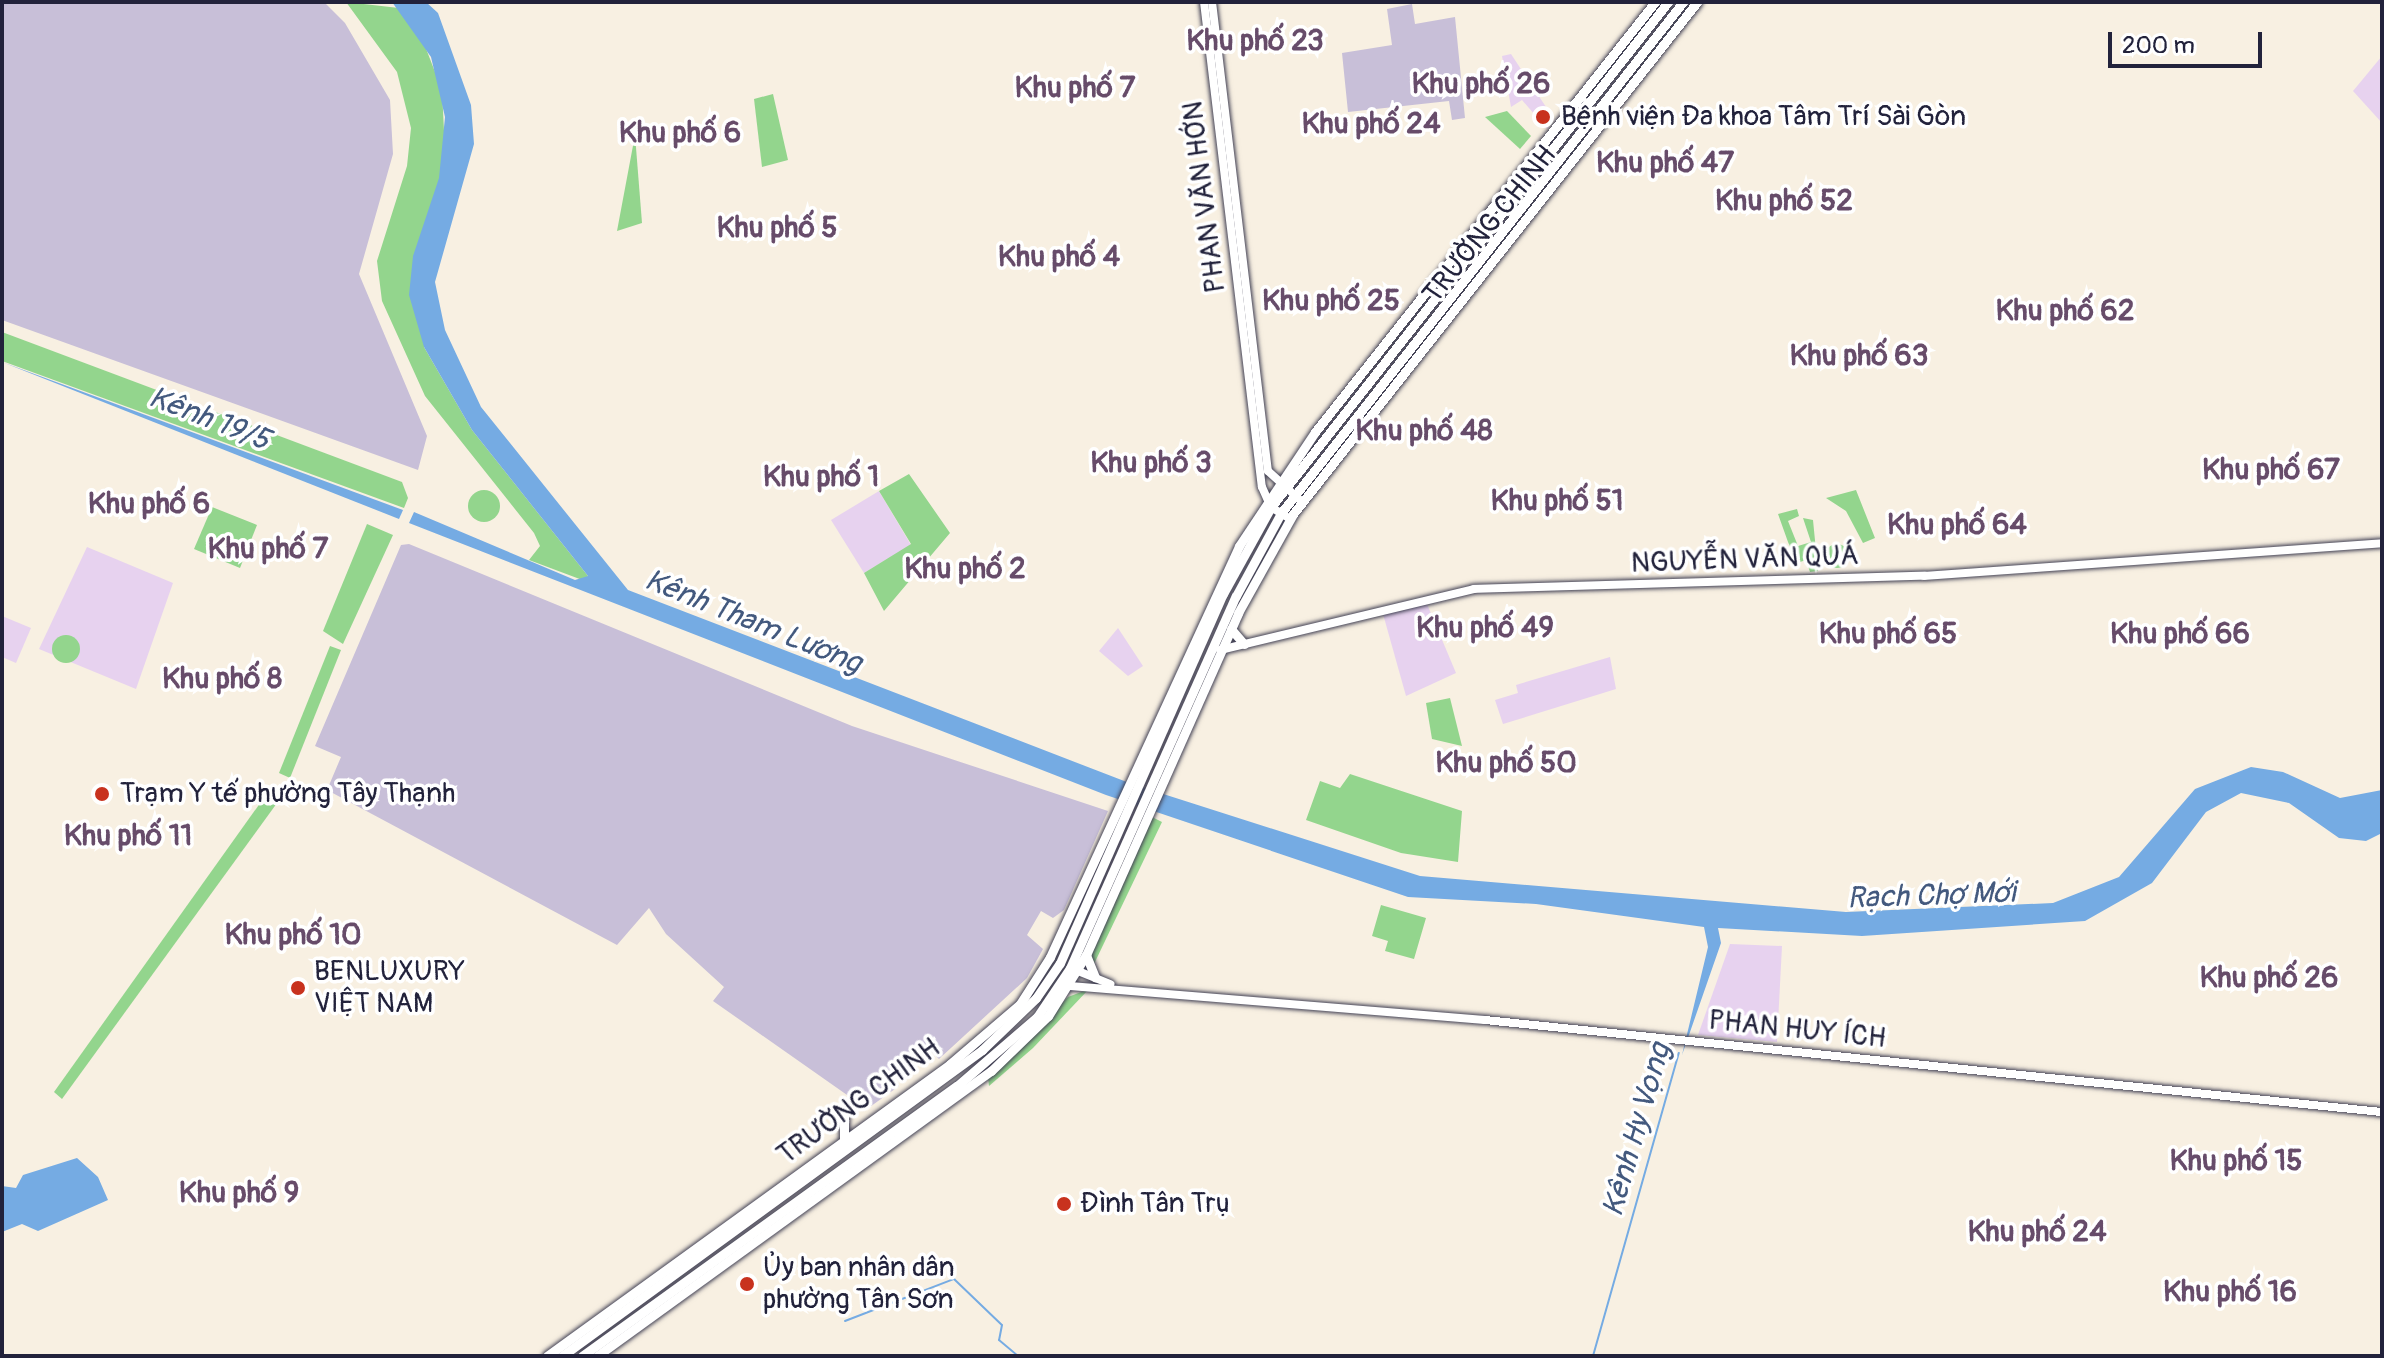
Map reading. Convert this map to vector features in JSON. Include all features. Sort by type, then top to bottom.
[{"type":"main road","name":"PHAN VĂN HỚN","points":[[1204,2],[1269,504]]},
{"type":"main road","name":"PHAN VĂN HỚN","points":[[1212,2],[1248,339],[1268,471],[1281,486]]},
{"type":"main road","name":"TRƯỜNG CHINH","points":[[582,1356],[875,1149],[996,1056],[1066,984],[1086,955],[1139,824],[1152,768],[1242,548],[1281,486],[1655,2]]},
{"type":"main road","name":"TRƯỜNG CHINH","points":[[1281,486],[1668,2]]},
{"type":"main road","name":"TRƯỜNG CHINH","points":[[1152,768],[1211,653],[1298,498],[1683,2]]},
{"type":"main road","name":"TRƯỜNG CHINH","points":[[1298,498],[1697,2]]},
{"type":"main road","points":[[1281,486],[1298,498]]},
{"type":"main road","points":[[1269,504],[1286,516]]},
{"type":"main road","name":"TRƯỜNG CHINH","points":[[547,1356],[744,1217],[835,1158],[868,1127],[1010,1014],[1060,963],[1119,815],[1152,768],[1222,650],[1286,516]]},
{"type":"main road","name":"NGUYỄN VĂN QUÁ","points":[[1211,653],[1474,589],[1924,576],[2382,543]]},
{"type":"main road","points":[[1231,629],[1244,644]]},
{"type":"main road","name":"TRƯỜNG CHINH","points":[[1047,974],[1050,957],[1096,868]]},
{"type":"main road","name":"TRƯỜNG CHINH","points":[[1074,970],[1085,935],[1116,877]]},
{"type":"main road","points":[[1085,935],[1086,955],[1095,977]]},
{"type":"main road","points":[[1050,957],[1112,984]]},
{"type":"main road","points":[[1047,974],[1066,984],[1112,984]]},
{"type":"main road","name":"PHAN HUY ÍCH","points":[[1112,984],[2382,1112]]},
{"type":"main road","points":[[835,1158],[844,1139],[844,1112]]},
{"type":"main road","name":"TRƯỜNG CHINH","points":[[562,1356],[844,1139],[868,1127]]},
{"type":"main road","points":[[868,1127],[888,1139]]},
{"type":"main road","points":[[868,1127],[875,1149]]},
{"type":"main road","points":[[744,1217],[756,1235]]},
{"type":"main road","name":"TRƯỜNG CHINH","points":[[597,1356],[756,1235]]},
{"type":"shaded area","points":[[2,2],[324,2],[345,23],[390,100],[393,154],[359,274],[427,436],[418,470],[2,320]]},
{"type":"shaded area","points":[[1412,4],[1415,24],[1455,17],[1465,118],[1452,120],[1449,101],[1348,112],[1342,53],[1392,45],[1387,9]]},
{"type":"shaded area","name":"Bệnh viện Đa khoa Tâm Trí Sài Gòn","points":[[1511,54],[1554,119],[1547,129],[1522,100],[1511,107],[1502,56]]},
{"type":"shaded area","points":[[2382,56],[2382,123],[2353,91]]},
{"type":"shaded area","points":[[879,491],[911,545],[864,573],[831,520]]},
{"type":"shaded area","points":[[409,544],[852,726],[1108,811],[1064,910],[1053,918],[1041,911],[1027,935],[1043,949],[1027,978],[939,1059],[923,1044],[891,1074],[899,1086],[867,1109],[713,1001],[724,987],[666,934],[649,908],[617,945],[327,790],[341,757],[315,746],[401,545]]},
{"type":"shaded area","points":[[87,547],[173,583],[136,689],[39,649]]},
{"type":"shaded area","points":[[1427,604],[1456,673],[1406,696],[1383,614]]},
{"type":"shaded area","points":[[2,616],[31,628],[16,663],[2,657]]},
{"type":"shaded area","points":[[1118,628],[1143,666],[1128,676],[1099,651]]},
{"type":"shaded area","points":[[1610,657],[1616,689],[1503,724],[1495,700],[1518,693],[1516,685]]},
{"type":"shaded area","points":[[1730,944],[1782,946],[1777,1042],[1698,1035]]},
{"type":"green space","points":[[346,2],[399,8],[425,46],[442,90],[445,151],[424,347],[472,430],[588,576],[585,581],[529,560],[540,546],[534,533],[425,396],[382,301],[377,261],[407,166],[411,128],[397,72]]},
{"type":"green space","points":[[773,94],[788,160],[762,167],[754,99]]},
{"type":"green space","points":[[1507,111],[1531,136],[1520,149],[1485,117]]},
{"type":"green space","points":[[635,135],[642,223],[617,231]]},
{"type":"green space","points":[[2,332],[402,482],[408,498],[404,508],[2,361]]},
{"type":"green space","points":[[909,474],[950,533],[884,611],[864,573],[911,544],[879,491]]},
{"type":"green space","points":[[484,490],[495,495],[500,506],[495,517],[484,522],[473,517],[468,506],[473,495]]},
{"type":"green space","points":[[1856,490],[1875,538],[1863,543],[1846,511],[1826,498]]},
{"type":"green space","points":[[212,507],[257,525],[240,568],[194,549]]},
{"type":"green space","points":[[1797,509],[1799,516],[1788,521],[1798,546],[1811,542],[1803,518],[1813,520],[1818,571],[1810,572],[1806,560],[1797,563],[1778,514]]},
{"type":"green space","points":[[367,524],[393,535],[343,644],[323,631]]},
{"type":"green space","points":[[1837,544],[1846,547],[1849,556],[1846,565],[1837,568],[1828,565],[1825,556],[1828,547]]},
{"type":"green space","points":[[66,635],[76,639],[80,649],[76,659],[66,663],[56,659],[52,649],[56,639]]},
{"type":"green space","points":[[330,646],[341,650],[290,778],[279,773]]},
{"type":"green space","points":[[1450,698],[1462,746],[1432,739],[1426,703]]},
{"type":"green space","points":[[1350,774],[1462,811],[1458,862],[1401,853],[1306,820],[1320,781],[1340,788]]},
{"type":"green space","points":[[273,785],[285,792],[62,1099],[54,1092]]},
{"type":"green space","points":[[1152,817],[1162,822],[1094,964],[1088,955]]},
{"type":"green space","points":[[1381,905],[1426,918],[1414,959],[1385,951],[1388,941],[1372,936]]},
{"type":"green space","points":[[1089,989],[1033,1048],[989,1086],[988,1077],[1068,997]]},
{"type":"water","points":[[392,2],[426,2],[438,13],[471,105],[474,144],[435,282],[445,330],[481,407],[628,590],[1132,784],[1420,876],[1846,912],[2053,903],[2119,877],[2195,789],[2251,767],[2283,772],[2340,798],[2382,790],[2382,833],[2366,841],[2339,838],[2289,803],[2241,793],[2206,812],[2152,883],[2085,921],[1862,936],[1718,928],[1721,943],[1682,1055],[1708,947],[1704,927],[1536,904],[1408,897],[1106,795],[409,523],[414,512],[575,580],[588,576],[472,430],[424,347],[409,295],[413,256],[439,178],[445,117],[431,57]]},
{"type":"water","points":[[2,362],[403,510],[399,519]]},
{"type":"water","points":[[77,1158],[98,1177],[108,1200],[38,1231],[22,1224],[2,1232],[2,1186],[16,1188],[23,1175]]},
{"type":"waterway","name":"Kênh Hy Vọng","points":[[1593,1356],[1679,1053]]},
{"type":"waterway","points":[[845,1321],[954,1279],[1002,1325],[999,1340],[1018,1356]]},
{"type":"place","name":"Bệnh viện Đa khoa Tâm Trí Sài Gòn","points":[[1543,117]]},
{"type":"place","name":"Trạm Y tế phường Tây Thạnh","points":[[102,794]]},
{"type":"place","name":"BENLUXURY VIỆT NAM","points":[[298,988]]},
{"type":"place","name":"Đình Tân Trụ","points":[[1064,1204]]},
{"type":"place","name":"Ủy ban nhân dân phường Tân Sơn","points":[[747,1284]]},
{"type":"district","name":"Khu phố 23","points":[[1255,41]]},
{"type":"district","name":"Khu phố 26","points":[[1481,84]]},
{"type":"district","name":"Khu phố 7","points":[[1075,88]]},
{"type":"district","name":"Khu phố 24","points":[[1371,124]]},
{"type":"district","name":"Khu phố 6","points":[[680,133]]},
{"type":"district","name":"Khu phố 47","points":[[1665,163]]},
{"type":"district","name":"Khu phố 52","points":[[1784,201]]},
{"type":"district","name":"Khu phố 5","points":[[777,228]]},
{"type":"district","name":"Khu phố 4","points":[[1059,257]]},
{"type":"district","name":"Khu phố 25","points":[[1331,301]]},
{"type":"district","name":"Khu phố 62","points":[[2065,311]]},
{"type":"district","name":"Khu phố 63","points":[[1859,356]]},
{"type":"district","name":"Khu phố 48","points":[[1424,431]]},
{"type":"district","name":"Khu phố 3","points":[[1151,463]]},
{"type":"district","name":"Khu phố 67","points":[[2271,470]]},
{"type":"district","name":"Khu phố 1","points":[[821,477]]},
{"type":"district","name":"Khu phố 51","points":[[1557,501]]},
{"type":"district","name":"Khu phố 6","points":[[149,504]]},
{"type":"district","name":"Khu phố 64","points":[[1957,525]]},
{"type":"district","name":"Khu phố 7","points":[[268,549]]},
{"type":"district","name":"Khu phố 2","points":[[965,569]]},
{"type":"district","name":"Khu phố 49","points":[[1485,628]]},
{"type":"district","name":"Khu phố 65","points":[[1888,634]]},
{"type":"district","name":"Khu phố 66","points":[[2180,634]]},
{"type":"district","name":"Khu phố 8","points":[[222,679]]},
{"type":"district","name":"Khu phố 50","points":[[1506,763]]},
{"type":"district","name":"Khu phố 11","points":[[128,836]]},
{"type":"district","name":"Khu phố 10","points":[[293,935]]},
{"type":"district","name":"Khu phố 26","points":[[2269,978]]},
{"type":"district","name":"Khu phố 15","points":[[2236,1161]]},
{"type":"district","name":"Khu phố 9","points":[[239,1193]]},
{"type":"district","name":"Khu phố 24","points":[[2037,1232]]},
{"type":"district","name":"Khu phố 16","points":[[2230,1292]]},
{"type":"water label","name":"Kênh 19/5","points":[[209,419]]},
{"type":"water label","name":"Kênh Tham Lương","points":[[753,622]]},
{"type":"water label","name":"Rạch Chợ Mới","points":[[1931,896]]}]
